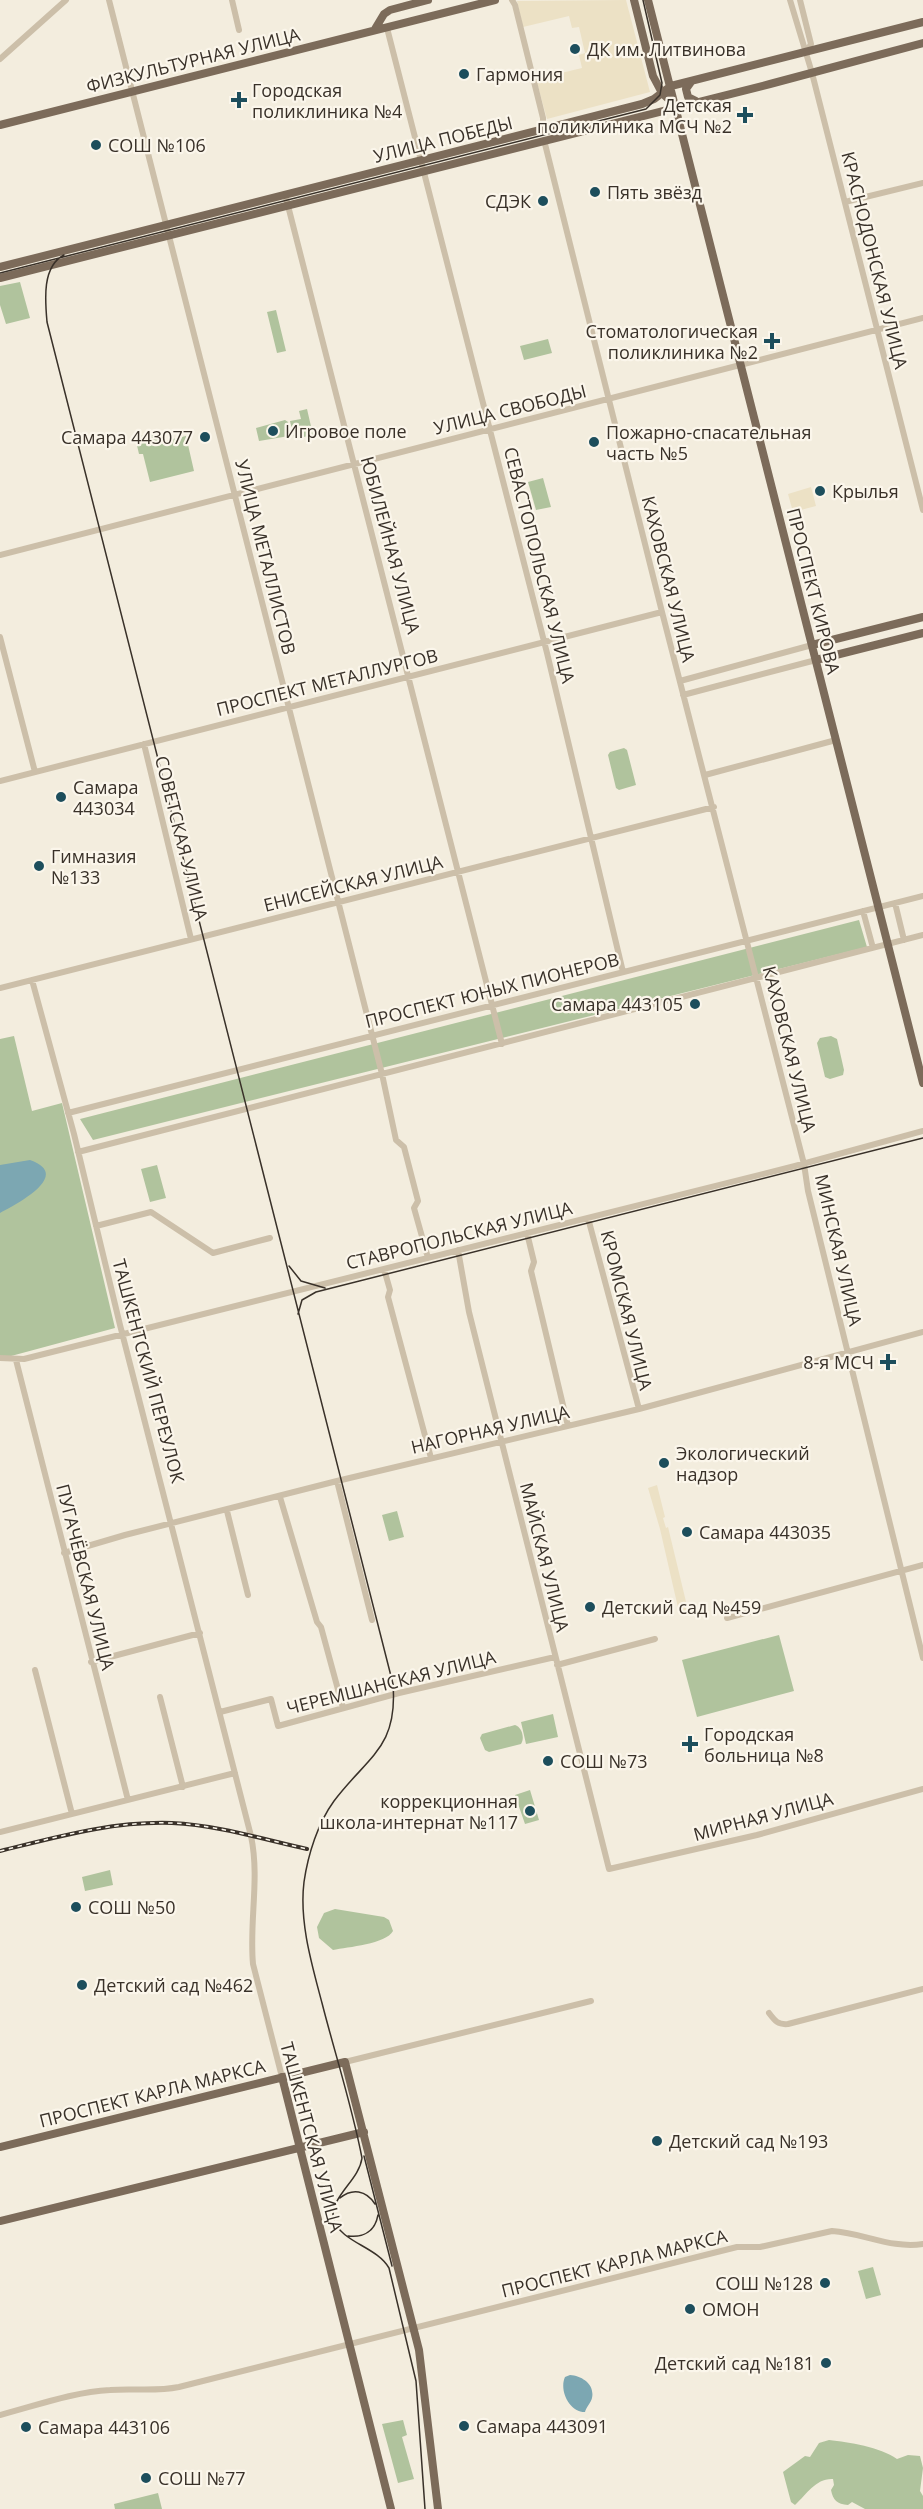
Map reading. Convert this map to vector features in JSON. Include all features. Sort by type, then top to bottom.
[{"type":"main road","points":[[375,29],[390,10],[428,0]]},
{"type":"main road","name":"ФИЗКУЛЬТУРНАЯ УЛИЦА","points":[[0,125],[495,0]]},
{"type":"main road","points":[[634,0],[653,76],[662,93],[676,106]]},
{"type":"main road","name":"ПРОСПЕКТ КИРОВА","points":[[648,0],[923,1083]]},
{"type":"main road","points":[[383,17],[390,28]]},
{"type":"main road","name":"УЛИЦА ПОБЕДЫ","points":[[0,267],[642,104],[671,86],[923,22]]},
{"type":"main road","name":"УЛИЦА ПОБЕДЫ","points":[[0,278],[288,205],[426,174],[544,140],[923,43]]},
{"type":"main road","points":[[693,81],[687,86],[688,97],[698,101]]},
{"type":"main road","name":"КАХОВСКАЯ УЛИЦА","points":[[543,130],[544,140]]},
{"type":"main road","points":[[812,645],[923,617]]},
{"type":"main road","points":[[816,660],[923,633]]},
{"type":"main road","points":[[345,2062],[419,2350],[438,2509]]},
{"type":"main road","name":"ПРОСПЕКТ КАРЛА МАРКСА","points":[[0,2147],[345,2062]]},
{"type":"main road","name":"ТАШКЕНТСКАЯ УЛИЦА","points":[[282,2077],[391,2509]]},
{"type":"main road","points":[[0,2221],[364,2132]]},
{"type":"street","points":[[0,59],[66,0]]},
{"type":"street","name":"УЛИЦА МЕТАЛЛИСТОВ","points":[[109,0],[382,1074],[396,1140],[404,1148],[418,1201],[414,1208],[428,1258]]},
{"type":"street","points":[[232,0],[239,30]]},
{"type":"street","name":"КАХОВСКАЯ УЛИЦА","points":[[512,0],[526,50],[543,130]]},
{"type":"street","name":"КРАСНОДОНСКАЯ УЛИЦА","points":[[790,0],[812,73],[923,510]]},
{"type":"street","name":"КРАСНОДОНСКАЯ УЛИЦА","points":[[800,0],[811,44],[806,52]]},
{"type":"street","name":"СЕВАСТОПОЛЬСКАЯ УЛИЦА","points":[[390,28],[544,643],[623,972]]},
{"type":"street","name":"КАХОВСКАЯ УЛИЦА","points":[[544,140],[683,695],[714,807],[804,1164]]},
{"type":"street","points":[[845,202],[923,183]]},
{"type":"street","name":"ЮБИЛЕЙНАЯ УЛИЦА","points":[[285,194],[502,1044]]},
{"type":"street","name":"УЛИЦА СВОБОДЫ","points":[[0,555],[923,318]]},
{"type":"street","name":"ПРОСПЕКТ МЕТАЛЛУРГОВ","points":[[0,781],[662,612]]},
{"type":"street","points":[[0,637],[35,772]]},
{"type":"street","points":[[680,681],[812,645]]},
{"type":"street","points":[[683,695],[816,660]]},
{"type":"street","points":[[705,775],[836,740]]},
{"type":"street","name":"СОВЕТСКАЯ УЛИЦА","points":[[144,744],[191,939]]},
{"type":"street","name":"ЕНИСЕЙСКАЯ УЛИЦА","points":[[0,988],[714,807]]},
{"type":"street","name":"ПРОСПЕКТ ЮНЫХ ПИОНЕРОВ","points":[[68,1113],[923,896]]},
{"type":"street","points":[[895,903],[904,940]]},
{"type":"street","points":[[863,911],[873,948]]},
{"type":"street","points":[[78,1152],[923,936]]},
{"type":"street","name":"ТАШКЕНТСКИЙ ПЕРЕУЛОК","points":[[32,980],[78,1152],[122,1334],[234,1771]]},
{"type":"street","name":"СТАВРОПОЛЬСКАЯ УЛИЦА","points":[[0,1358],[16,1360],[122,1334],[804,1164],[923,1131]]},
{"type":"street","name":"МИНСКАЯ УЛИЦА","points":[[804,1164],[808,1191],[923,1658]]},
{"type":"street","points":[[96,1226],[151,1212],[213,1253],[270,1238]]},
{"type":"street","name":"КРОМСКАЯ УЛИЦА","points":[[588,1218],[639,1408]]},
{"type":"street","points":[[527,1233],[534,1262],[531,1271],[568,1425]]},
{"type":"street","name":"МАЙСКАЯ УЛИЦА","points":[[458,1250],[469,1312],[609,1869]]},
{"type":"street","points":[[384,1269],[390,1290],[387,1297],[431,1458]]},
{"type":"street","name":"НАГОРНАЯ УЛИЦА","points":[[64,1553],[337,1481],[639,1408],[923,1332]]},
{"type":"street","name":"ПУГАЧЁВСКАЯ УЛИЦА","points":[[16,1360],[128,1800]]},
{"type":"street","points":[[337,1481],[372,1620]]},
{"type":"street","points":[[280,1497],[317,1622],[321,1628],[343,1708]]},
{"type":"street","points":[[226,1511],[248,1594]]},
{"type":"street","points":[[727,1618],[923,1564]]},
{"type":"street","points":[[92,1662],[200,1632]]},
{"type":"street","points":[[557,1665],[655,1639]]},
{"type":"street","name":"ЧЕРЕМШАНСКАЯ УЛИЦА","points":[[220,1712],[271,1699],[278,1726],[399,1693],[555,1657]]},
{"type":"street","points":[[35,1670],[72,1814]]},
{"type":"street","points":[[160,1697],[183,1787]]},
{"type":"street","points":[[1,1829],[183,1787],[234,1771]]},
{"type":"street","name":"ТАШКЕНТСКАЯ УЛИЦА","points":[[234,1771],[255,1853],[256,1885],[252,1946],[254,1964],[282,2077]]},
{"type":"street","name":"МИРНАЯ УЛИЦА","points":[[609,1869],[757,1835],[923,1789]]},
{"type":"street","points":[[769,2013],[775,2021],[782,2025],[923,1989]]},
{"type":"street","name":"ПРОСПЕКТ КАРЛА МАРКСА","points":[[345,2062],[591,2001]]},
{"type":"street","name":"ПРОСПЕКТ КАРЛА МАРКСА","points":[[0,2415],[93,2392],[168,2390],[737,2247],[760,2247],[820,2233],[844,2232],[899,2246],[923,2244]]},
{"type":"green space","points":[[20,282],[30,318],[6,324],[0,305],[0,286]]},
{"type":"green space","points":[[276,310],[286,351],[277,353],[267,312]]},
{"type":"green space","points":[[548,339],[552,353],[524,360],[520,346]]},
{"type":"green space","points":[[307,409],[313,435],[294,439],[290,421],[301,419],[299,411]]},
{"type":"green space","name":"Игровое поле","points":[[285,420],[288,422],[289,436],[259,441],[256,428]]},
{"type":"green space","points":[[157,432],[160,442],[186,436],[194,471],[150,482],[143,454],[139,454],[135,437]]},
{"type":"green space","points":[[543,478],[551,507],[536,510],[528,482]]},
{"type":"green space","points":[[624,748],[627,750],[636,785],[619,790],[616,788],[608,755],[610,752]]},
{"type":"green space","points":[[859,920],[867,947],[93,1140],[80,1119]]},
{"type":"green space","points":[[14,1036],[32,1111],[62,1103],[115,1328],[0,1359],[0,1039]]},
{"type":"green space","points":[[831,1036],[837,1039],[844,1070],[843,1075],[830,1079],[825,1077],[817,1043],[820,1038]]},
{"type":"green space","points":[[157,1165],[166,1198],[150,1202],[141,1169]]},
{"type":"green space","points":[[397,1511],[404,1537],[389,1541],[382,1515]]},
{"type":"green space","points":[[779,1635],[794,1691],[697,1717],[682,1660]]},
{"type":"green space","points":[[553,1714],[558,1737],[526,1744],[521,1722]]},
{"type":"green space","points":[[515,1725],[522,1733],[521,1744],[489,1752],[485,1750],[480,1738],[482,1734]]},
{"type":"green space","points":[[530,1790],[539,1820],[525,1824],[515,1795]]},
{"type":"green space","points":[[110,1870],[113,1885],[85,1891],[82,1877]]},
{"type":"green space","points":[[335,1909],[384,1917],[389,1920],[393,1931],[375,1942],[333,1950],[319,1938],[317,1927],[324,1913]]},
{"type":"green space","points":[[873,2267],[881,2295],[866,2299],[858,2271]]},
{"type":"green space","points":[[403,2420],[407,2435],[402,2437],[414,2479],[398,2483],[382,2424]]},
{"type":"green space","points":[[829,2440],[873,2448],[897,2459],[908,2455],[920,2456],[923,2468],[920,2491],[923,2496],[923,2509],[865,2509],[852,2502],[848,2505],[841,2504],[834,2499],[831,2490],[834,2485],[833,2479],[817,2484],[795,2505],[791,2502],[783,2472],[805,2456],[810,2457],[819,2443]]},
{"type":"green space","points":[[158,2493],[162,2509],[115,2509],[114,2504]]},
{"type":"shaded area","points":[[626,0],[650,92],[547,119],[536,79],[582,68],[579,55],[585,53],[579,27],[572,28],[569,16],[523,27],[517,1]]},
{"type":"shaded area","points":[[811,487],[816,506],[793,512],[788,494]]},
{"type":"shaded area","points":[[657,1485],[665,1517],[663,1518],[666,1528],[668,1527],[688,1610],[679,1612],[648,1488]]},
{"type":"water","points":[[30,1160],[42,1166],[46,1173],[44,1181],[38,1189],[0,1213],[0,1165]]},
{"type":"water","points":[[570,2375],[583,2379],[592,2389],[592,2398],[585,2412],[574,2408],[564,2394],[563,2382],[565,2377]]},
{"type":"tram line","points":[[0,273],[646,109],[660,95],[662,83],[643,0]]},
{"type":"tram line","points":[[64,255],[57,260],[48,275],[46,284],[47,322],[393,1684],[391,1723],[385,1737],[378,1750],[334,1801],[319,1829],[306,1871],[303,1912],[311,1959],[362,2158],[356,2174],[336,2203],[333,2219],[344,2234],[376,2254],[389,2268],[416,2381],[425,2509]]},
{"type":"tram line","points":[[298,1314],[302,1300],[316,1292],[923,1138]]},
{"type":"tram line","points":[[289,1266],[301,1281],[325,1288]]},
{"type":"tram line","points":[[364,2156],[392,2266]]},
{"type":"tram line","points":[[340,2198],[349,2193],[359,2192],[375,2204]]},
{"type":"tram line","points":[[348,2236],[359,2236],[368,2232],[377,2221],[378,2215]]},
{"type":"railway","points":[[0,1851],[106,1827],[150,1823],[206,1826],[307,1849]]},
{"type":"place","name":"ДК им. Литвинова","points":[[575,49]]},
{"type":"place","name":"Гармония","points":[[464,74]]},
{"type":"place","name":"Городская поликлиника №4","points":[[239,100]]},
{"type":"place","name":"Детская поликлиника МСЧ №2","points":[[745,115]]},
{"type":"place","name":"СОШ №106","points":[[96,145]]},
{"type":"place","name":"Пять звёзд","points":[[595,192]]},
{"type":"place","name":"СДЭК","points":[[543,201]]},
{"type":"place","name":"Стоматологическая поликлиника №2","points":[[772,341]]},
{"type":"place","name":"Игровое поле","points":[[273,431]]},
{"type":"place","name":"Самара 443077","points":[[205,437]]},
{"type":"place","name":"Пожарно-спасательная часть №5","points":[[594,442]]},
{"type":"place","name":"Крылья","points":[[820,491]]},
{"type":"place","name":"Самара 443034","points":[[61,797]]},
{"type":"place","name":"Гимназия №133","points":[[39,866]]},
{"type":"place","name":"Самара 443105","points":[[695,1004]]},
{"type":"place","name":"8-я МСЧ","points":[[888,1362]]},
{"type":"place","name":"Экологический надзор","points":[[664,1463]]},
{"type":"place","name":"Самара 443035","points":[[687,1532]]},
{"type":"place","name":"Детский сад №459","points":[[590,1607]]},
{"type":"place","name":"Городская больница №8","points":[[690,1744]]},
{"type":"place","name":"СОШ №73","points":[[548,1761]]},
{"type":"place","name":"коррекционная школа-интернат №117","points":[[530,1811]]},
{"type":"place","name":"СОШ №50","points":[[76,1907]]},
{"type":"place","name":"Детский сад №462","points":[[82,1985]]},
{"type":"place","name":"Детский сад №193","points":[[657,2141]]},
{"type":"place","name":"СОШ №128","points":[[825,2283]]},
{"type":"place","name":"ОМОН","points":[[690,2309]]},
{"type":"place","name":"Детский сад №181","points":[[826,2363]]},
{"type":"place","name":"Самара 443091","points":[[464,2426]]},
{"type":"place","name":"Самара 443106","points":[[26,2427]]},
{"type":"place","name":"СОШ №77","points":[[146,2478]]}]
